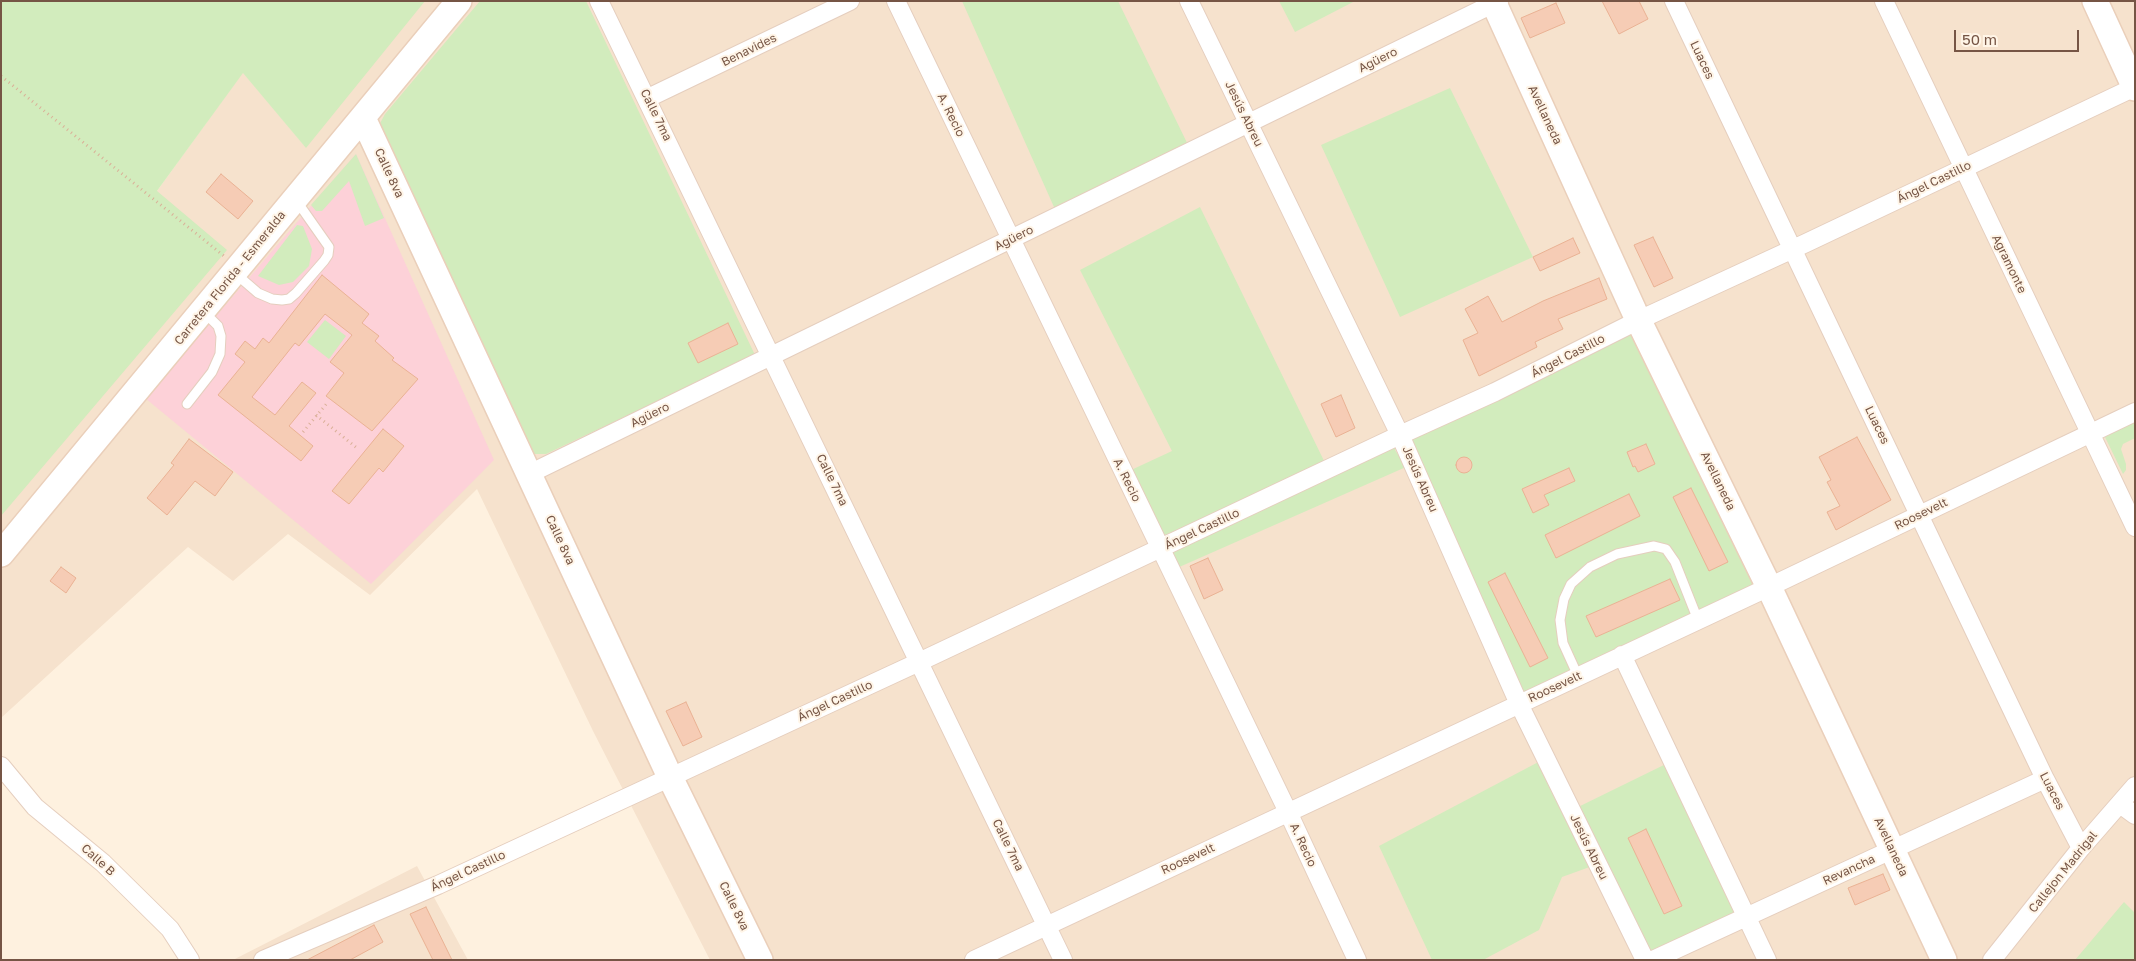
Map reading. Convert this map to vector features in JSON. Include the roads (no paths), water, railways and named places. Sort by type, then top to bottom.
[{"type":"street","name":"Carretera Florida - Esmeralda","points":[[1,554],[459,1]]},
{"type":"street","name":"Calle 7ma","points":[[600,1],[1063,960]]},
{"type":"street","name":"Benavides","points":[[648,98],[850,1]]},
{"type":"street","name":"A. Recio","points":[[896,1],[1288,812],[1357,960]]},
{"type":"street","name":"Jesús Abreu","points":[[1189,1],[1400,434],[1519,704],[1645,960]]},
{"type":"street","name":"Luaces","points":[[1674,1],[2045,779],[2081,848]]},
{"type":"street","name":"Agramonte","points":[[1884,1],[2135,527]]},
{"type":"street","points":[[2095,1],[2135,87]]},
{"type":"street","name":"Agüero","points":[[529,474],[1495,2]]},
{"type":"street","name":"Avellaneda","points":[[1495,2],[1639,320],[1770,586],[1944,960]]},
{"type":"street","name":"Ángel Castillo","points":[[263,960],[438,885],[920,661],[1400,434],[1495,392],[1639,320],[2135,87]]},
{"type":"street","name":"Calle 8va","points":[[363,118],[670,777],[760,960]]},
{"type":"street","name":"Roosevelt","points":[[974,960],[1698,620],[2135,412]]},
{"type":"street","points":[[1622,655],[1768,960]]},
{"type":"street","name":"Calle B","points":[[1,766],[35,807],[103,863],[170,929],[190,960]]},
{"type":"street","name":"Revancha","points":[[1653,960],[2045,779]]},
{"type":"street","name":"Callejon Madrigal","points":[[1992,960],[2081,848],[2135,786]]},
{"type":"street","points":[[2120,804],[2135,815]]},
{"type":"lane","points":[[236,269],[258,293],[272,299],[282,300],[289,299],[296,293],[324,261],[328,255],[329,246],[295,198]]},
{"type":"lane","points":[[187,404],[212,372],[220,354],[221,336],[218,326],[203,311]]},
{"type":"lane","points":[[1578,676],[1563,643],[1560,620],[1564,599],[1571,584],[1590,567],[1618,554],[1654,546],[1666,549],[1675,562],[1698,620]]}]
